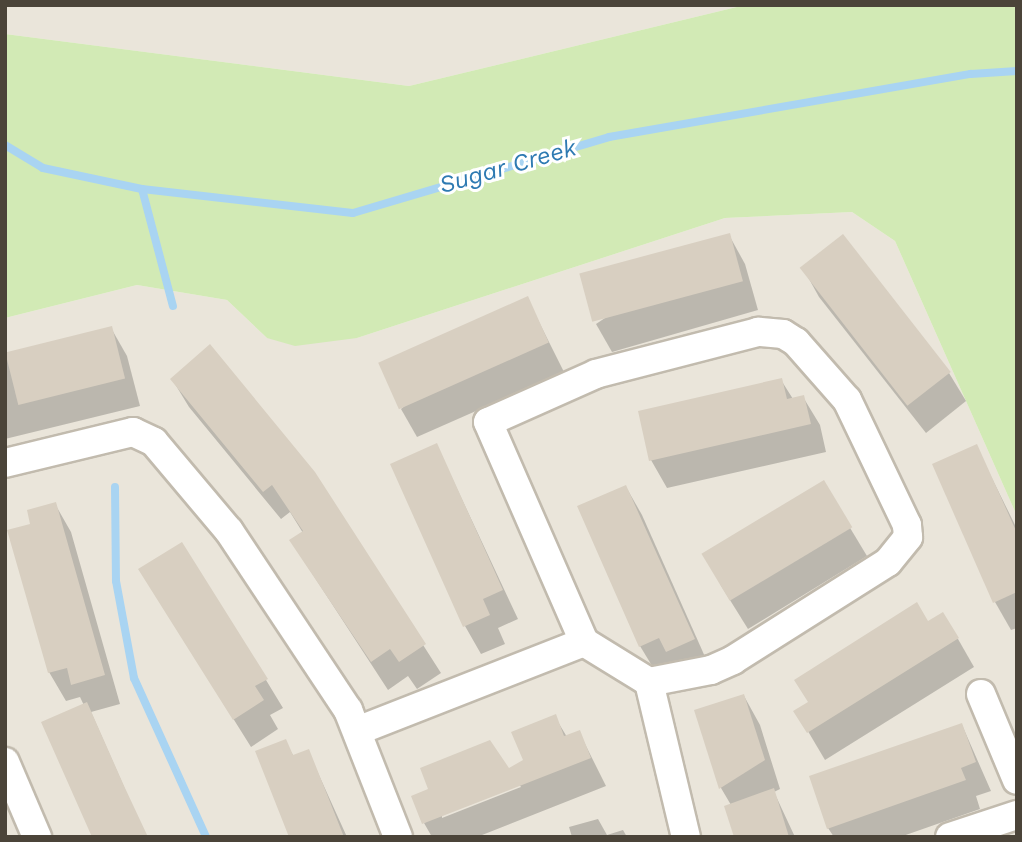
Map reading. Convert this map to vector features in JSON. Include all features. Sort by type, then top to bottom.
[{"type":"lane","points":[[758,332],[789,338],[847,400],[907,525],[908,537],[888,562],[733,660],[711,670],[649,682],[584,642],[488,422],[596,374],[758,332]]},
{"type":"lane","points":[[5,463],[133,432],[145,435],[229,531],[348,709],[398,837]]},
{"type":"lane","points":[[357,731],[584,642]]},
{"type":"lane","points":[[649,682],[686,837]]},
{"type":"lane","points":[[981,694],[1017,780]]},
{"type":"lane","points":[[8,777],[37,837]]},
{"type":"lane","points":[[950,837],[1017,815]]},
{"type":"shaded area","points":[[5,5],[745,5],[409,86],[5,34]]},
{"type":"shaded area","points":[[852,212],[895,241],[1017,516],[1017,837],[5,837],[5,318],[137,285],[227,300],[267,338],[357,338],[725,218]]},
{"type":"green space","points":[[745,5],[1017,5],[1017,516],[895,241],[852,212],[725,218],[357,338],[295,346],[267,338],[227,300],[137,285],[5,318],[5,34],[409,86]]},
{"type":"building","points":[[730,233],[743,281],[592,322],[579,273]]},
{"type":"building","points":[[843,234],[951,372],[907,406],[800,268]]},
{"type":"building","points":[[528,296],[549,343],[399,409],[378,363]]},
{"type":"building","points":[[112,326],[125,378],[18,405],[5,353]]},
{"type":"building","points":[[210,344],[315,472],[426,644],[399,662],[390,649],[371,662],[289,540],[303,531],[272,485],[263,492],[170,379]]},
{"type":"building","points":[[782,378],[787,399],[804,395],[811,424],[649,461],[638,411]]},
{"type":"building","points":[[437,443],[503,590],[483,599],[490,615],[463,627],[390,464]]},
{"type":"building","points":[[977,444],[1017,533],[1017,592],[993,603],[932,464]]},
{"type":"building","points":[[824,480],[852,527],[730,601],[701,554]]},
{"type":"building","points":[[626,485],[695,639],[666,652],[659,638],[639,647],[577,506]]},
{"type":"building","points":[[56,502],[105,675],[71,685],[67,668],[48,673],[7,530],[30,524],[27,510]]},
{"type":"building","points":[[182,542],[268,679],[255,686],[264,700],[233,720],[138,569]]},
{"type":"building","points":[[917,602],[928,621],[943,612],[959,638],[807,733],[793,711],[808,702],[794,680]]},
{"type":"building","points":[[744,694],[765,760],[719,789],[694,710]]},
{"type":"building","points":[[87,702],[148,837],[92,837],[41,722]]},
{"type":"building","points":[[556,714],[564,736],[580,730],[591,758],[422,824],[411,796],[428,789],[420,768],[490,740],[509,768],[523,760],[511,732]]},
{"type":"building","points":[[962,723],[976,762],[961,768],[966,780],[827,829],[809,776]]},
{"type":"building","points":[[286,739],[293,755],[309,749],[344,837],[289,837],[255,751]]},
{"type":"building","points":[[774,788],[789,837],[734,837],[724,806]]},
{"type":"waterway","name":"Sugar Creek","points":[[5,145],[43,168],[142,189],[353,213],[609,137],[971,74],[1017,71]]},
{"type":"waterway","points":[[142,189],[173,306]]},
{"type":"waterway","points":[[115,487],[116,581],[134,678],[206,837]]}]
